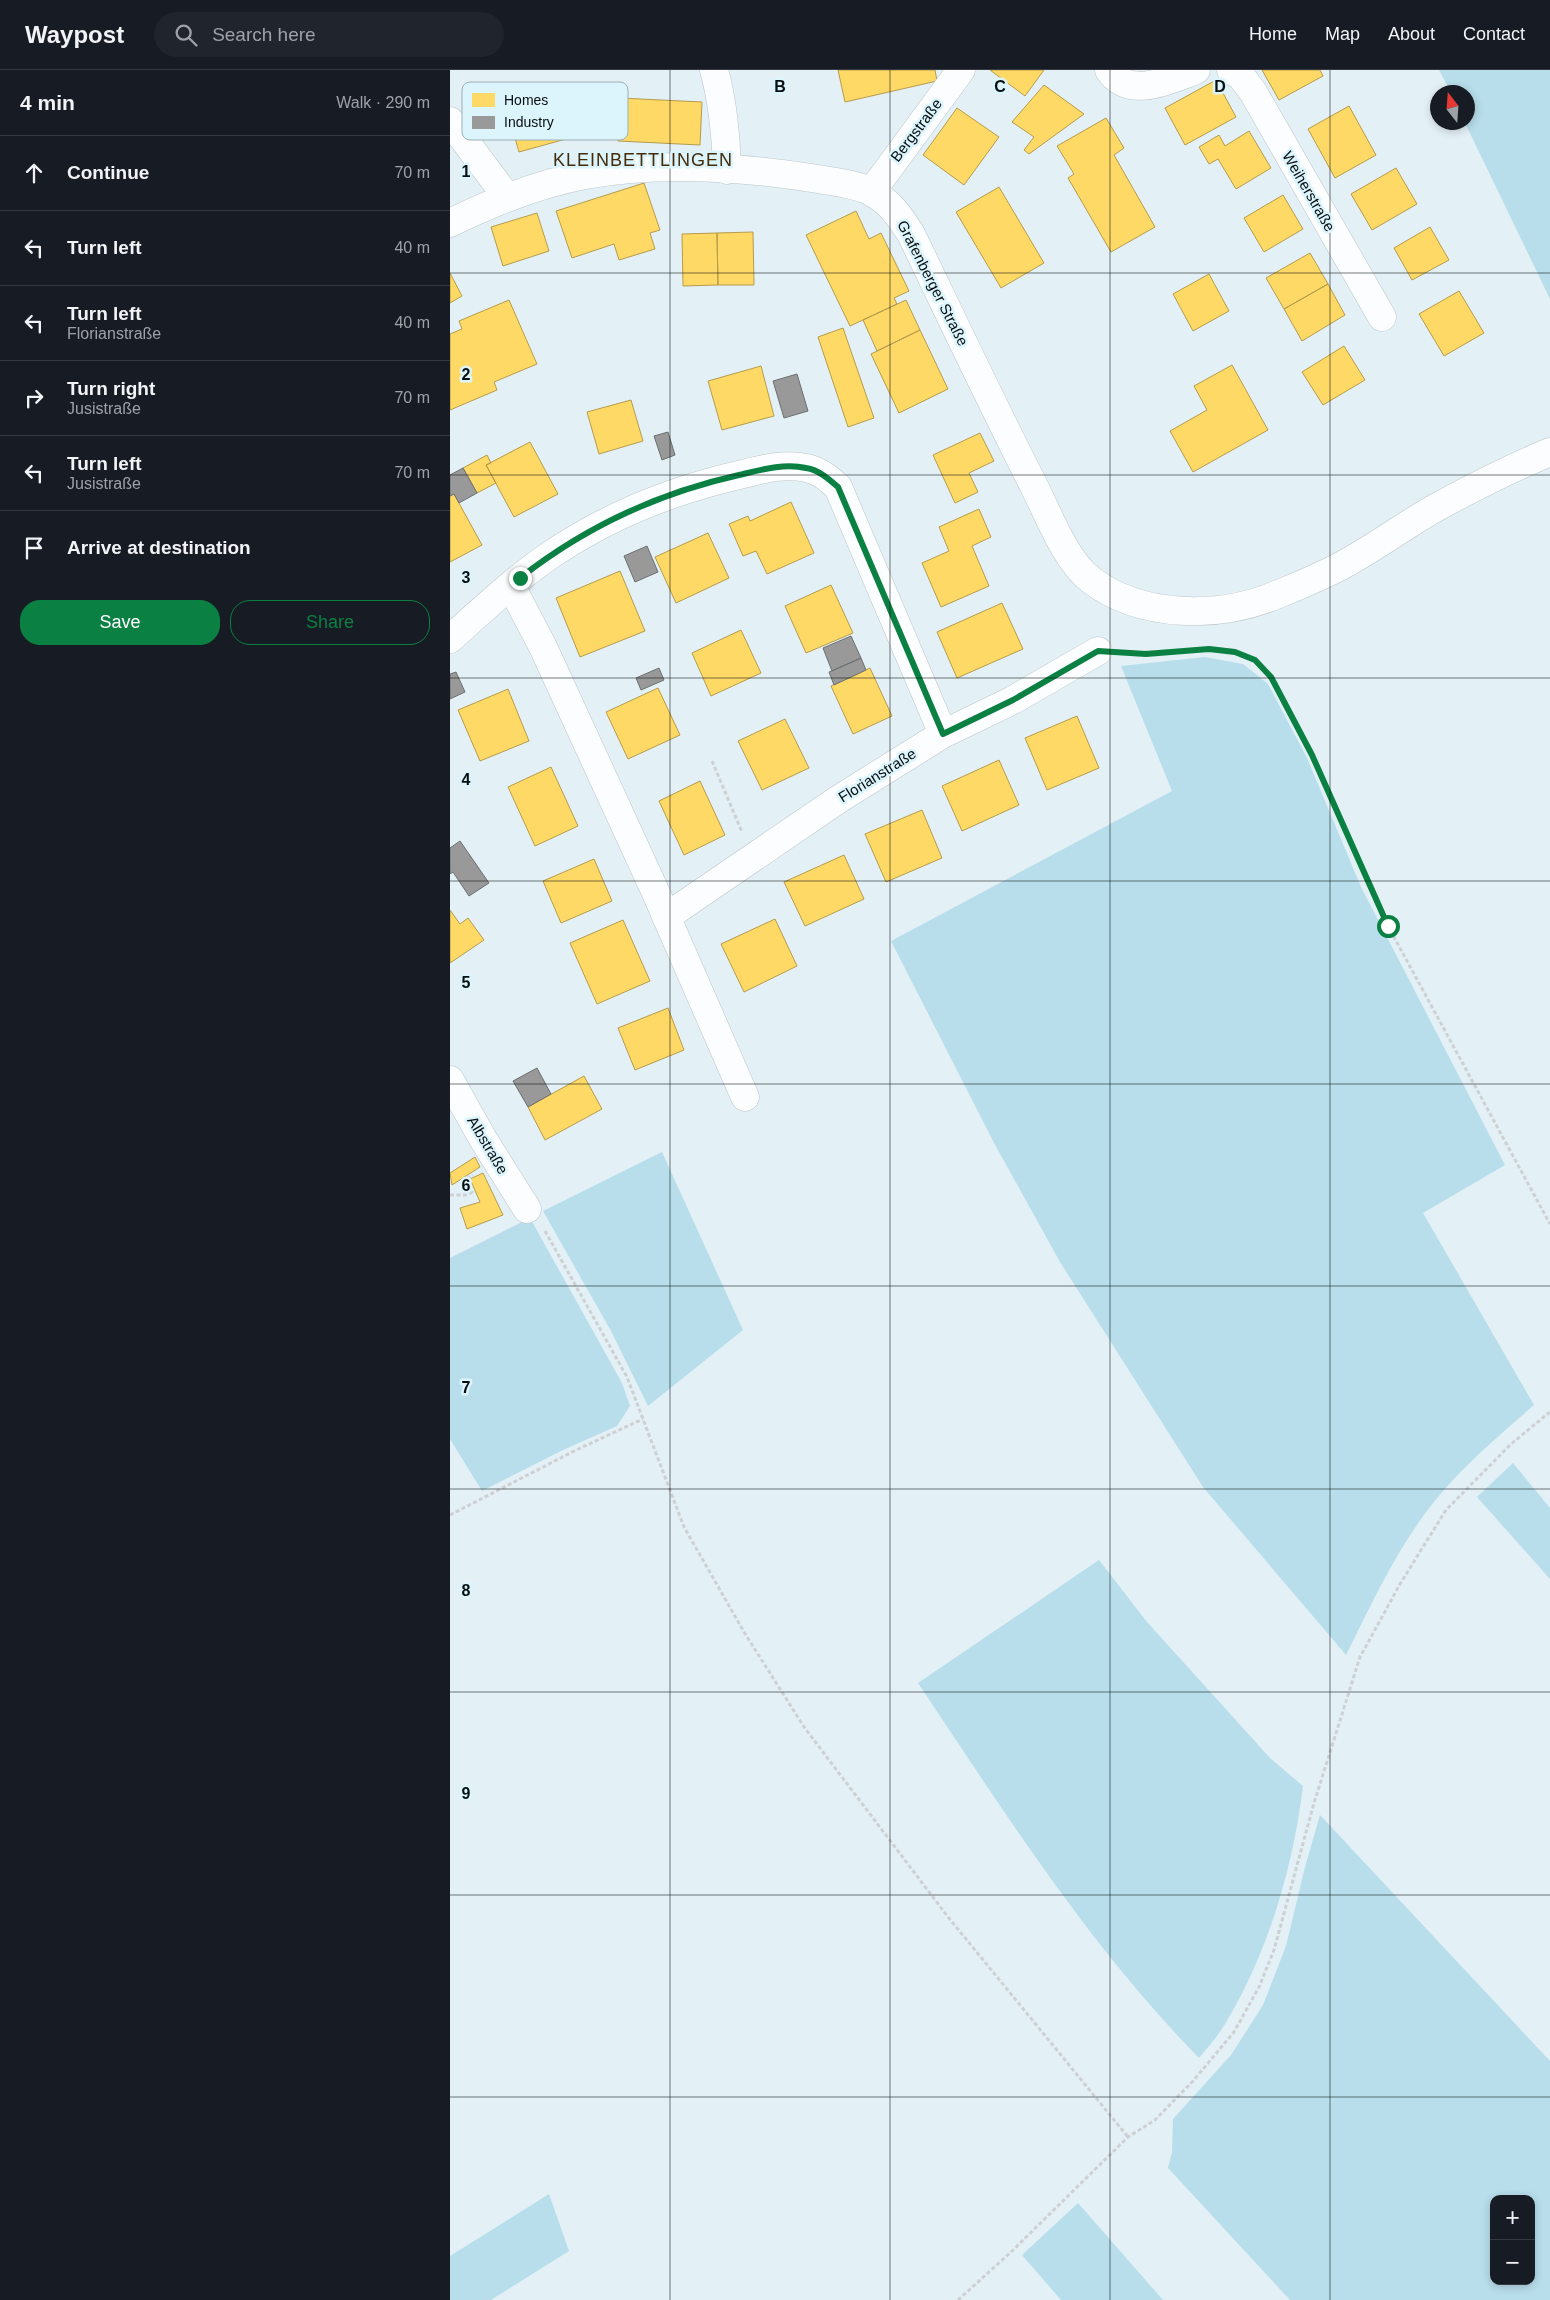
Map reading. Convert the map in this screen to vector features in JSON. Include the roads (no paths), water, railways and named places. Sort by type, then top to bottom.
[{"type":"street","points":[[714,70],[722,105],[727,170]]},
{"type":"street","name":"Bergstraße","points":[[872,191],[961,70]]},
{"type":"street","points":[[1109,70],[1120,82],[1134,87],[1149,85],[1196,70]]},
{"type":"street","name":"Weiherstraße","points":[[1231,70],[1242,76],[1253,92],[1382,317]]},
{"type":"street","points":[[450,121],[462,137]]},
{"type":"street","points":[[464,140],[507,197]]},
{"type":"street","name":"Grafenberger Straße","points":[[450,223],[507,197],[584,175],[626,169],[673,167],[795,176],[835,182],[872,191],[893,207],[911,234],[1015,448],[1073,559],[1089,579],[1110,592],[1134,602],[1184,611],[1218,610],[1245,605],[1281,593],[1338,568],[1436,508],[1483,482],[1550,452]]},
{"type":"street","points":[[450,638],[545,558],[588,531],[627,511],[719,479],[786,466],[807,468],[827,476],[838,487],[943,734]]},
{"type":"street","points":[[511,586],[543,647],[666,917],[745,1097]]},
{"type":"street","name":"Florianstraße","points":[[666,917],[839,799],[943,734],[1013,700],[1098,651]]},
{"type":"street","name":"Albstraße","points":[[450,1080],[482,1139],[527,1209]]},
{"type":"district","name":"KLEINBETTLINGEN","points":[[643,160]]}]
